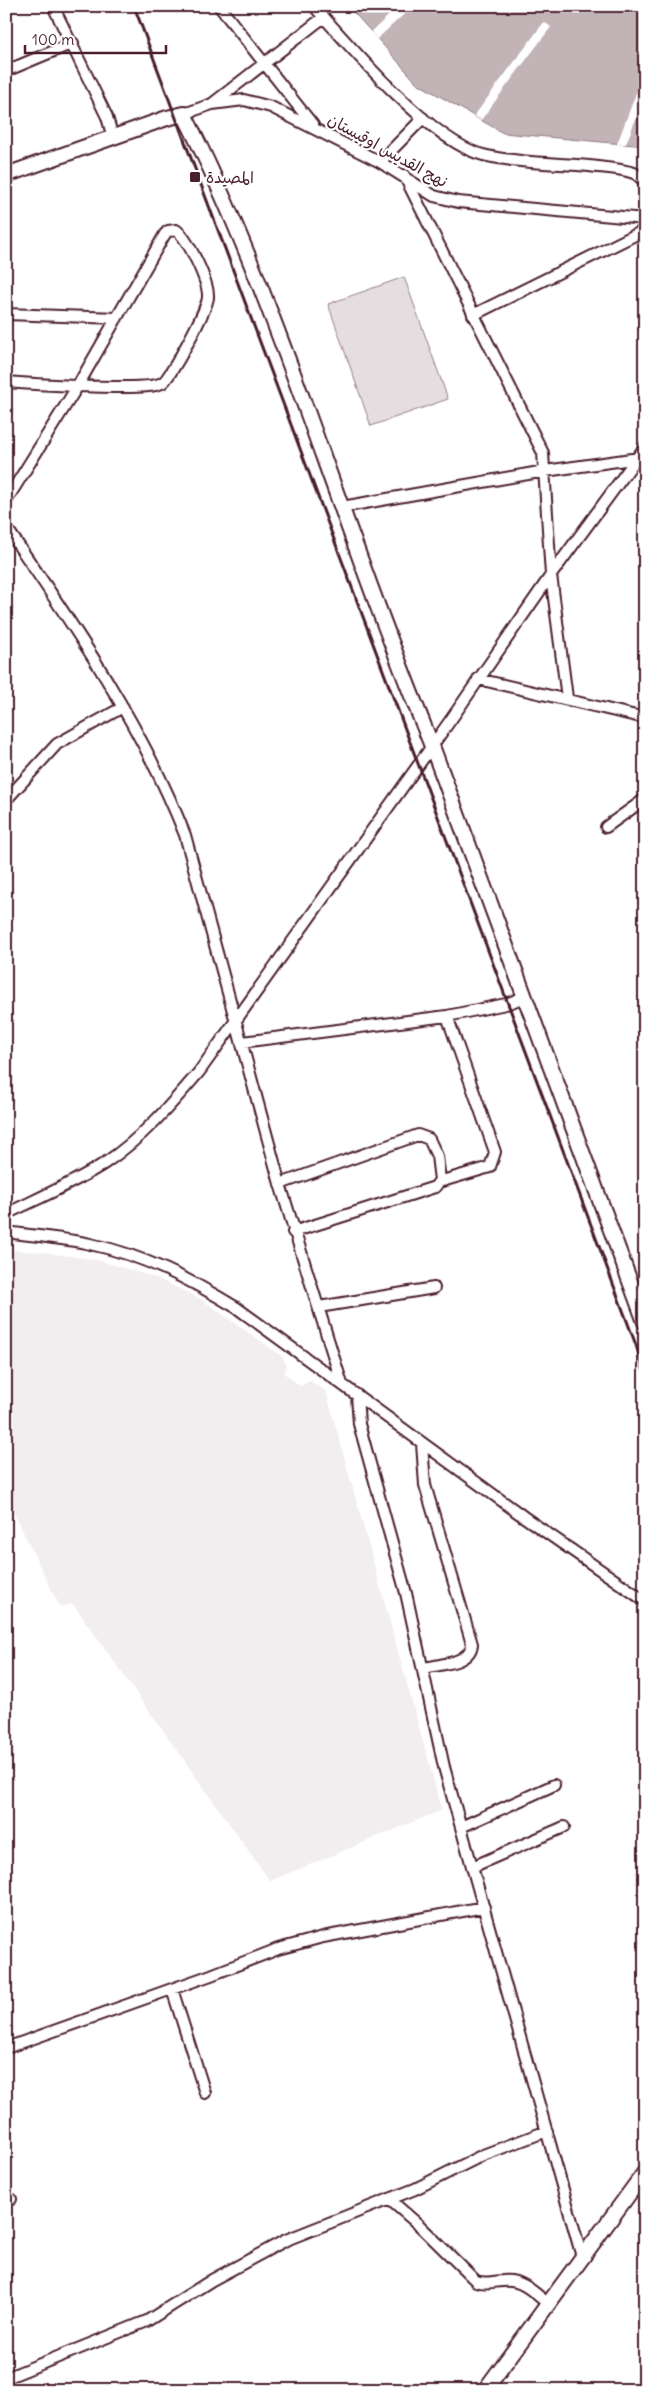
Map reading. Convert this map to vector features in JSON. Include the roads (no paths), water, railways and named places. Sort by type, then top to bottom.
[{"type":"street","points":[[53,6],[73,43],[107,117],[113,138]]},
{"type":"street","points":[[219,6],[316,128]]},
{"type":"street","points":[[314,6],[401,99],[423,118],[465,148],[482,155],[617,169],[636,173],[645,183]]},
{"type":"street","points":[[6,175],[212,104],[324,18]]},
{"type":"street","points":[[6,71],[73,43]]},
{"type":"street","name":"نهج القديس اوقيستان","points":[[212,104],[229,100],[258,103],[271,107],[316,128],[404,175],[434,196],[458,202],[645,219]]},
{"type":"street","points":[[184,114],[214,173],[268,304],[405,680],[432,746],[645,1322]]},
{"type":"street","points":[[380,162],[423,118]]},
{"type":"street","points":[[404,175],[543,454],[550,574],[567,698]]},
{"type":"street","points":[[6,382],[77,387],[154,386],[163,383],[170,375],[204,312],[208,295],[205,281],[185,239],[178,232],[170,230],[165,234],[77,387],[6,502]]},
{"type":"street","points":[[473,315],[645,230]]},
{"type":"street","points":[[6,314],[117,318]]},
{"type":"street","points":[[6,1214],[73,1182],[106,1162],[161,1117],[199,1072],[432,746],[550,574],[641,458],[645,447]]},
{"type":"street","points":[[342,507],[545,471],[641,458]]},
{"type":"street","points":[[6,527],[72,623],[147,748],[185,835],[293,1232],[319,1307],[342,1384]]},
{"type":"street","points":[[478,679],[567,698],[645,718]]},
{"type":"street","points":[[6,800],[57,744],[123,707]]},
{"type":"street","points":[[606,827],[645,799]]},
{"type":"street","points":[[242,1042],[447,1016],[506,1004],[525,997]]},
{"type":"street","points":[[439,1182],[490,1167],[495,1152],[447,1016]]},
{"type":"street","points":[[280,1184],[418,1134],[425,1136],[432,1143],[440,1168],[439,1182],[435,1187],[422,1193],[293,1232]]},
{"type":"street","points":[[6,1232],[90,1244],[146,1261],[190,1280],[237,1308],[358,1395],[422,1444],[645,1601]]},
{"type":"street","points":[[319,1307],[434,1288]]},
{"type":"street","points":[[358,1395],[359,1424],[404,1584],[424,1668],[442,1757],[582,2257]]},
{"type":"street","points":[[422,1444],[425,1486],[472,1644],[468,1656],[424,1668]]},
{"type":"street","points":[[462,1827],[554,1785]]},
{"type":"street","points":[[472,1867],[564,1827]]},
{"type":"street","points":[[6,2048],[172,1989],[278,1948],[323,1937],[484,1907]]},
{"type":"street","points":[[172,1989],[205,2092]]},
{"type":"street","points":[[6,2378],[147,2322],[212,2280],[286,2240],[389,2200],[441,2178],[483,2155],[547,2130]]},
{"type":"street","points":[[485,2390],[645,2172]]},
{"type":"street","points":[[389,2200],[420,2225],[476,2281],[484,2284],[502,2281],[521,2283],[548,2304]]},
{"type":"railway","points":[[134,6],[636,1345],[645,1375]]},
{"type":"place","name":"المصيدة","points":[[195,177]]}]
